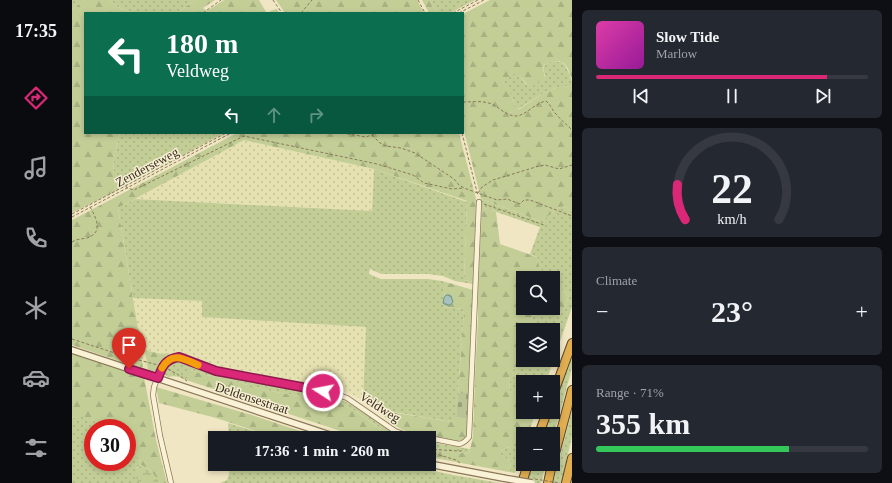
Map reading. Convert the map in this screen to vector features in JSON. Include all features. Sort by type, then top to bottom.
[{"type":"highway","points":[[560,376],[572,343]]},
{"type":"highway","points":[[560,436],[572,390]]},
{"type":"highway","points":[[566,483],[572,458]]},
{"type":"highway","points":[[522,483],[526,471]]},
{"type":"highway","points":[[548,483],[551,471]]},
{"type":"street","points":[[463,443],[469,438],[479,202]]},
{"type":"street","name":"Deldensestraat","points":[[72,350],[324,431]]},
{"type":"street","name":"Veldweg","points":[[162,367],[168,361],[179,357],[216,371],[333,394],[346,398],[395,431]]},
{"type":"street","points":[[162,367],[153,395],[160,436],[171,483]]},
{"type":"street","name":"Veldweg","points":[[436,440],[459,444],[463,443]]},
{"type":"street","points":[[436,465],[532,483]]},
{"type":"path","points":[[204,12],[221,0]]},
{"type":"path","points":[[273,0],[281,12]]},
{"type":"path","points":[[302,12],[312,0]]},
{"type":"path","points":[[418,0],[424,12]]},
{"type":"path","points":[[455,12],[478,0]]},
{"type":"path","points":[[461,12],[484,0]]},
{"type":"path","points":[[464,102],[487,102],[514,116],[520,115],[536,104],[546,101],[550,104],[561,121],[572,130]]},
{"type":"path","name":"Zenderseweg","points":[[72,217],[224,134]]},
{"type":"path","name":"Zenderseweg","points":[[72,214],[229,134]]},
{"type":"path","points":[[348,134],[366,137],[372,135],[380,143],[386,146],[401,148],[415,153],[454,179],[464,188],[497,200],[507,199],[520,204],[524,200],[530,200],[572,216]]},
{"type":"path","points":[[462,134],[479,202],[544,225]]},
{"type":"path","points":[[126,187],[134,190],[244,136],[377,164],[413,175],[424,183],[452,189],[464,188]]},
{"type":"path","points":[[478,193],[493,180],[539,166],[545,165],[559,169],[572,165]]},
{"type":"path","points":[[72,242],[74,240],[92,236],[96,230],[97,222],[89,205]]},
{"type":"path","points":[[72,339],[170,370],[189,383]]},
{"type":"path","points":[[436,450],[461,451],[463,449],[463,443]]},
{"type":"path","points":[[436,454],[456,460],[461,464]]},
{"type":"shaded area","points":[[244,140],[374,169],[372,211],[135,199]]},
{"type":"shaded area","points":[[133,298],[202,301],[202,317],[366,327],[363,400],[336,388],[220,367],[179,352],[161,354],[145,350],[148,370],[143,369]]},
{"type":"green space","points":[[72,0],[84,0],[72,10]]},
{"type":"green space","points":[[84,0],[108,0],[122,9],[132,12],[84,12],[84,134],[120,134],[114,158],[113,175],[116,191],[72,213],[72,10]]},
{"type":"green space","points":[[108,0],[196,0],[176,12],[132,12],[122,9]]},
{"type":"green space","points":[[196,0],[215,0],[203,8],[207,11],[224,0],[259,0],[266,12],[176,12]]},
{"type":"green space","points":[[276,0],[417,0],[423,12],[284,12]]},
{"type":"green space","points":[[422,0],[430,0],[436,12],[428,12]]},
{"type":"green space","points":[[430,0],[475,0],[452,12],[436,12]]},
{"type":"green space","points":[[490,0],[572,0],[572,78],[564,63],[556,61],[544,65],[544,78],[533,86],[528,85],[516,74],[513,74],[503,82],[510,94],[515,108],[518,110],[544,93],[558,87],[572,86],[572,213],[564,206],[558,208],[540,221],[481,199],[464,131],[464,13]]},
{"type":"green space","points":[[277,9],[278,12],[269,12],[274,10]]},
{"type":"green space","points":[[554,61],[562,63],[568,70],[572,86],[558,87],[544,93],[517,110],[503,80],[513,74],[518,74],[529,86],[545,76],[544,66]]},
{"type":"green space","points":[[120,134],[222,134],[116,191],[113,175],[114,158]]},
{"type":"green space","points":[[235,134],[459,134],[476,199],[473,282],[464,280],[467,201],[374,169],[244,140],[118,208],[143,369],[72,345],[72,220]]},
{"type":"green space","points":[[374,169],[467,202],[464,280],[473,282],[473,284],[455,281],[443,276],[428,274],[381,274],[370,269],[369,274],[381,279],[428,279],[446,282],[443,307],[464,309],[456,421],[452,422],[388,411],[379,412],[363,400],[366,327],[202,317],[202,301],[133,298],[118,208],[135,199],[372,211]]},
{"type":"green space","points":[[481,199],[540,221],[558,208],[564,206],[572,213],[572,307],[560,342],[560,323],[530,323],[535,315],[560,315],[560,312],[563,313],[569,295],[560,289],[560,271],[542,271],[537,257],[530,254],[540,227],[482,207]]},
{"type":"green space","points":[[482,207],[496,212],[500,244],[537,257],[542,271],[516,271],[516,315],[535,315],[530,323],[516,323],[516,367],[510,375],[510,391],[516,394],[516,419],[527,419],[525,427],[516,427],[516,446],[505,448],[501,451],[501,455],[511,463],[509,472],[436,458],[436,448],[469,454],[473,436]]},
{"type":"green space","points":[[446,282],[473,290],[468,393],[458,393],[464,309],[443,307],[443,303],[446,305],[452,299],[449,295],[446,295],[444,298]]},
{"type":"green space","points":[[560,289],[569,295],[563,313],[560,312]]},
{"type":"green space","points":[[145,350],[161,354],[170,353],[163,359],[157,371],[152,371],[148,370]]},
{"type":"green space","points":[[72,353],[144,377],[156,440],[167,483],[160,483],[150,470],[141,465],[136,452],[136,419],[72,418]]},
{"type":"green space","points":[[572,354],[572,368],[560,412],[560,386]]},
{"type":"green space","points":[[172,360],[178,360],[216,374],[329,395],[351,404],[391,431],[384,431],[355,411],[333,401],[261,389],[191,370],[186,380],[173,376],[168,377],[164,373],[167,365]]},
{"type":"green space","points":[[516,367],[551,367],[548,375],[516,375],[516,394],[514,394],[510,391],[509,376],[511,371]]},
{"type":"green space","points":[[190,370],[261,389],[333,401],[355,411],[384,431],[341,431],[186,380]]},
{"type":"green space","points":[[156,387],[252,415],[300,431],[255,431],[216,418],[159,403]]},
{"type":"green space","points":[[458,393],[468,393],[468,419],[456,417]]},
{"type":"green space","points":[[572,410],[572,436],[563,477],[561,483],[553,483],[556,471],[560,471],[560,456]]},
{"type":"green space","points":[[384,411],[452,422],[456,421],[456,417],[468,419],[467,435],[458,441],[436,438],[436,431],[407,431],[396,426],[379,412]]},
{"type":"green space","points":[[82,416],[91,419],[84,419],[84,471],[136,471],[136,452],[141,465],[137,467],[137,479],[142,483],[72,483],[72,418]]},
{"type":"green space","points":[[527,419],[533,419],[531,427],[525,427]]},
{"type":"green space","points":[[547,419],[558,419],[556,427],[545,427]]},
{"type":"green space","points":[[228,423],[254,431],[229,431]]},
{"type":"green space","points":[[436,443],[470,449],[469,454],[436,448]]},
{"type":"green space","points":[[516,446],[515,473],[509,472],[511,463],[501,455],[501,451],[505,448]]},
{"type":"green space","points":[[141,465],[150,470],[160,483],[139,482],[136,477],[136,472]]},
{"type":"green space","points":[[229,471],[434,471],[500,483],[220,483],[227,480]]},
{"type":"green space","points":[[529,471],[544,471],[541,483],[525,483]]},
{"type":"water","points":[[446,295],[451,296],[453,302],[450,305],[443,303]]},
{"type":"slow traffic","points":[[162,368],[168,361],[179,357],[198,365]]},
{"type":"route","points":[[129,369],[158,378],[162,367],[168,361],[179,357],[216,371],[323,391]]}]
